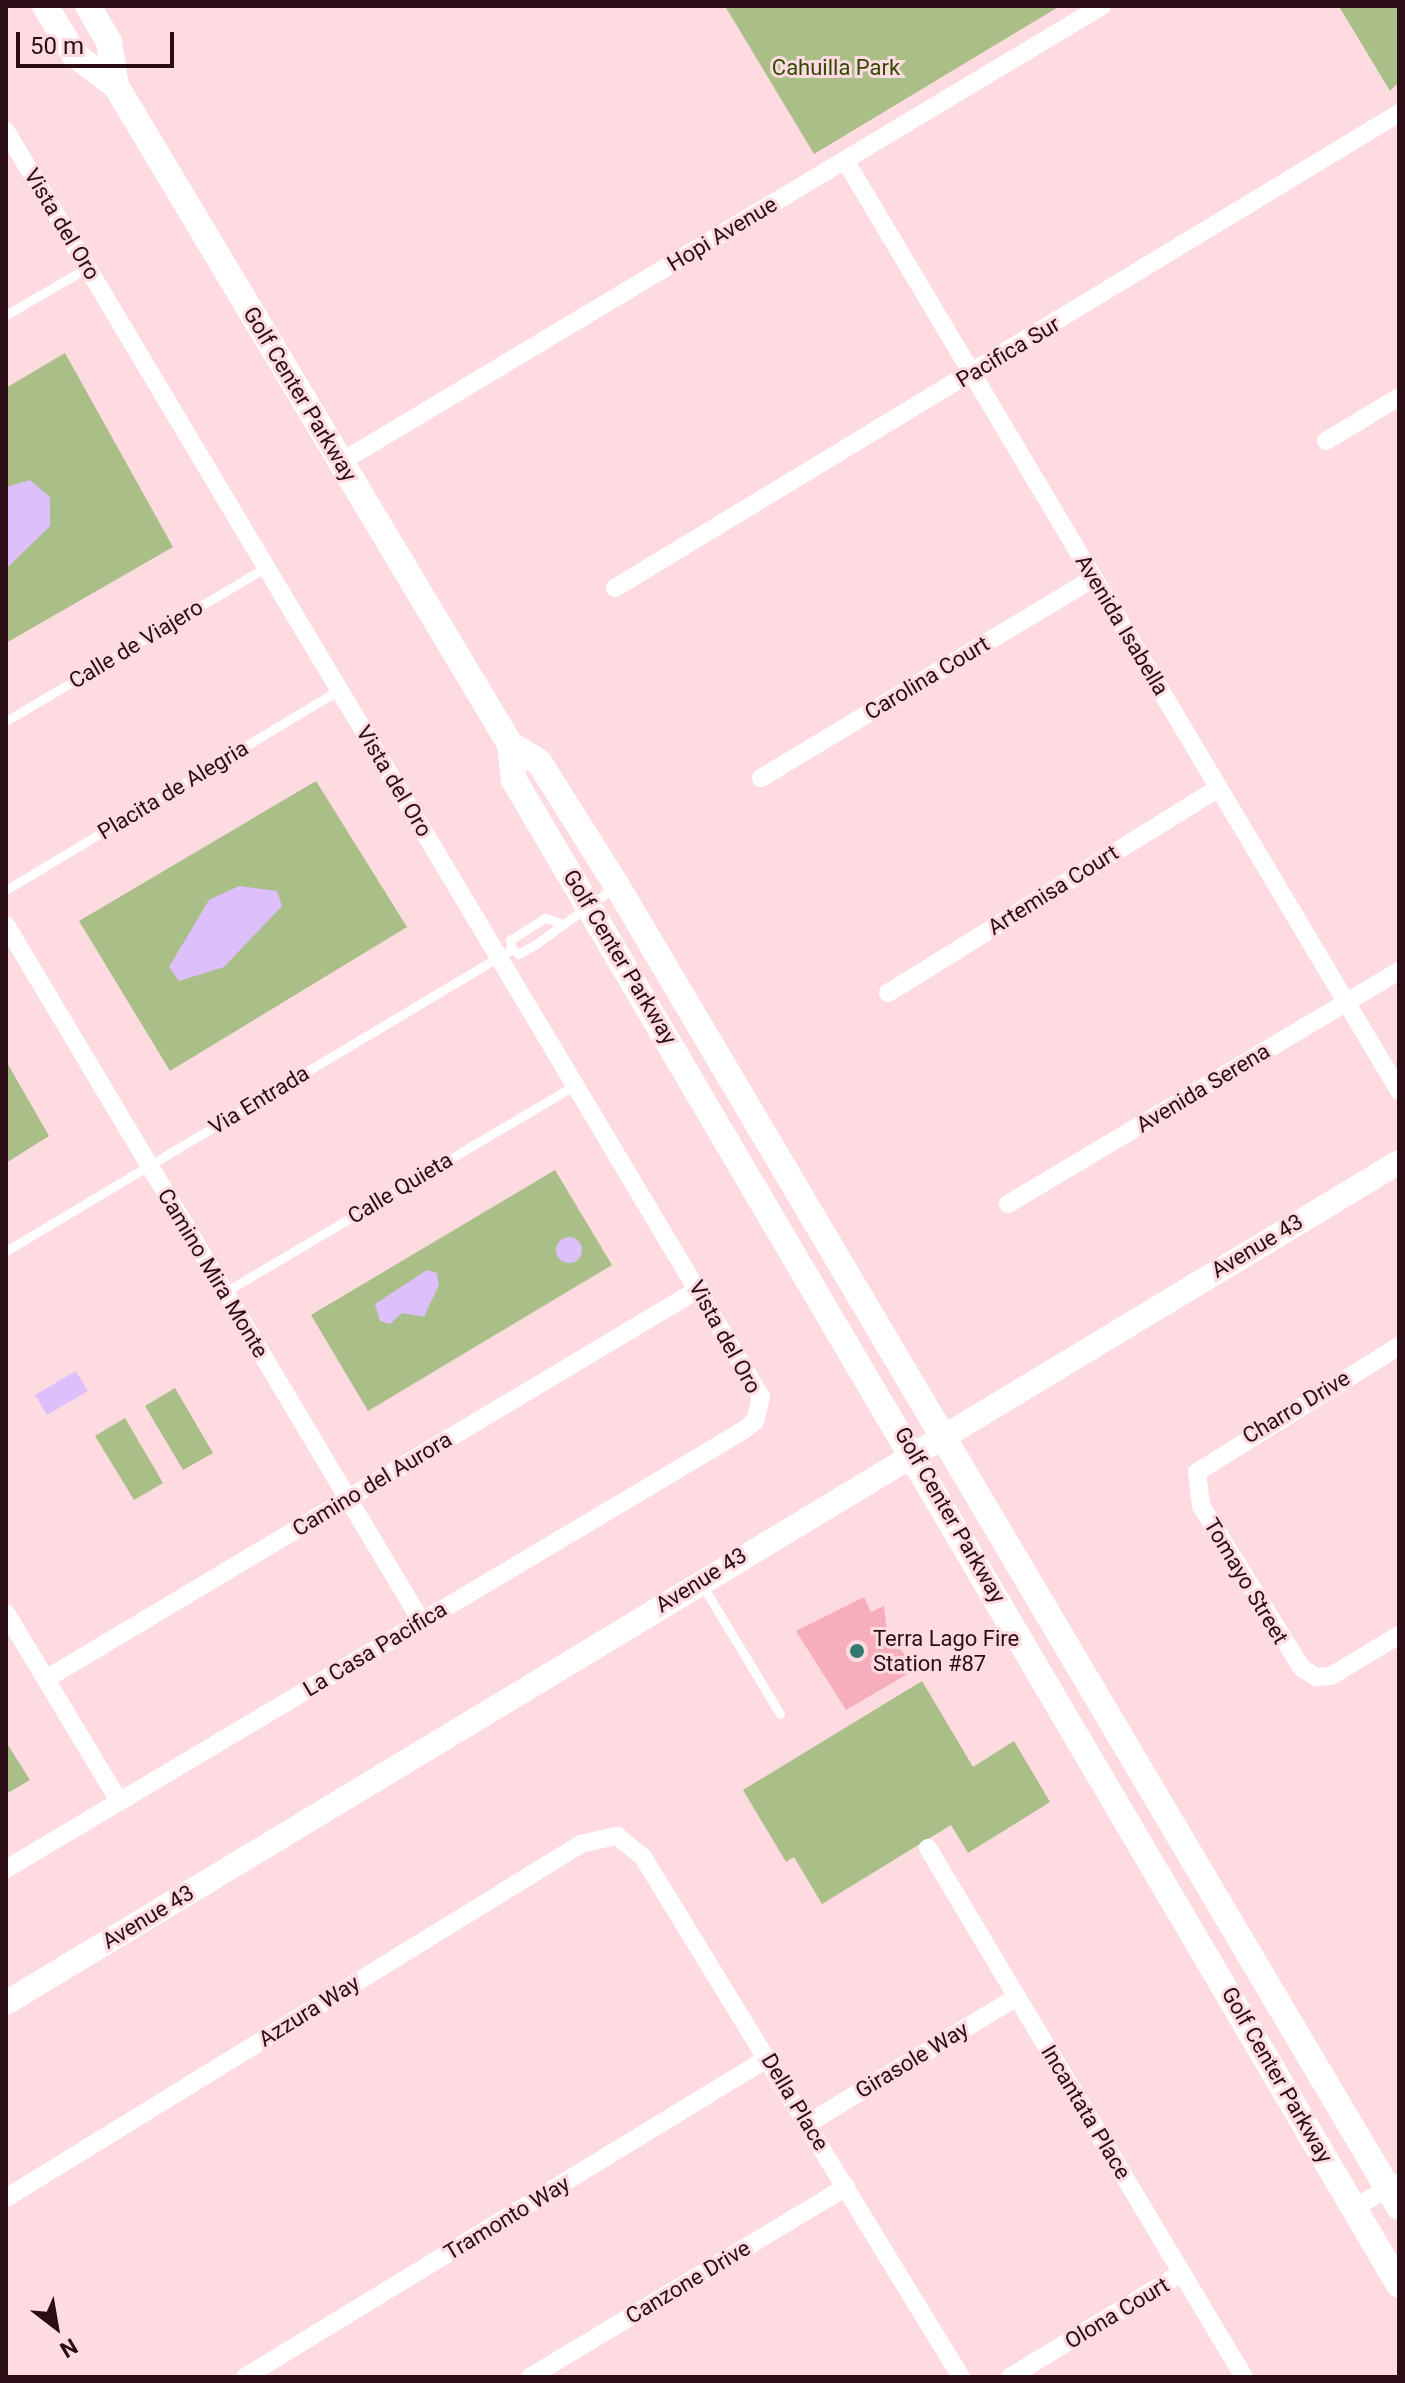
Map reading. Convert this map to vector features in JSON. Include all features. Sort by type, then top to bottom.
[{"type":"main road","name":"Golf Center Parkway","points":[[45,6],[75,55],[116,86]]},
{"type":"main road","name":"Golf Center Parkway","points":[[88,6],[109,42],[116,86],[510,744],[514,780],[912,1451],[1399,2285]]},
{"type":"main road","name":"Golf Center Parkway","points":[[510,744],[539,762],[617,886],[1395,2192]]},
{"type":"street","name":"Hopi Avenue","points":[[341,462],[1102,6]]},
{"type":"street","name":"Pacifica Sur","points":[[615,588],[1399,113]]},
{"type":"street","name":"Vista del Oro","points":[[6,131],[339,690],[506,953],[577,1084],[757,1384],[761,1408],[744,1430]]},
{"type":"street","name":"Avenida Isabella","points":[[845,160],[1399,1091]]},
{"type":"street","points":[[1326,441],[1399,397]]},
{"type":"street","name":"Carolina Court","points":[[761,778],[1094,578]]},
{"type":"street","name":"Artemisa Court","points":[[888,993],[1219,788]]},
{"type":"street","name":"Camino Mira Monte","points":[[6,925],[421,1621]]},
{"type":"street","name":"Avenida Serena","points":[[1008,1204],[1399,971]]},
{"type":"street","name":"Avenue 43","points":[[6,2003],[912,1451],[1399,1162]]},
{"type":"street","name":"Camino del Aurora","points":[[46,1679],[699,1289]]},
{"type":"street","name":"Charro Drive","points":[[1197,1472],[1399,1346]]},
{"type":"street","name":"La Casa Pacifica","points":[[6,1869],[744,1430]]},
{"type":"street","name":"Tomayo Street","points":[[1197,1472],[1201,1506],[1291,1657],[1316,1677],[1345,1670],[1399,1635]]},
{"type":"street","points":[[6,1613],[119,1801]]},
{"type":"street","name":"Della Place","points":[[617,1836],[643,1857],[961,2377]]},
{"type":"street","name":"Azzura Way","points":[[6,2198],[581,1844],[617,1836]]},
{"type":"street","name":"Incantata Place","points":[[928,1848],[1244,2377]]},
{"type":"street","name":"Girasole Way","points":[[807,2124],[1017,1997]]},
{"type":"street","name":"Tramonto Way","points":[[245,2377],[768,2058]]},
{"type":"street","name":"Canzone Drive","points":[[530,2377],[846,2187]]},
{"type":"street","points":[[1354,2208],[1395,2192]]},
{"type":"street","name":"Olona Court","points":[[1010,2377],[1182,2273]]},
{"type":"lane","points":[[6,315],[88,267]]},
{"type":"lane","name":"Calle de Viajero","points":[[6,721],[266,567]]},
{"type":"lane","name":"Placita de Alegria","points":[[6,890],[339,690]]},
{"type":"lane","name":"Via Entrada","points":[[6,1251],[506,953],[527,949],[558,922],[617,886]]},
{"type":"lane","name":"Via Entrada","points":[[506,953],[510,940],[545,918],[558,922]]},
{"type":"lane","name":"Calle Quieta","points":[[224,1292],[577,1084]]},
{"type":"lane","points":[[700,1581],[780,1714]]},
{"type":"green space","name":"Cahuilla Park","points":[[725,6],[1060,6],[814,154]]},
{"type":"green space","points":[[1399,6],[1399,82],[1390,91],[1340,8]]},
{"type":"green space","points":[[65,353],[173,547],[6,643],[6,388]]},
{"type":"green space","points":[[316,781],[407,927],[170,1071],[79,921]]},
{"type":"green space","points":[[6,1061],[49,1136],[6,1163]]},
{"type":"green space","points":[[555,1170],[612,1265],[368,1411],[311,1315]]},
{"type":"green space","points":[[175,1388],[213,1453],[183,1470],[145,1406]]},
{"type":"green space","points":[[125,1418],[163,1483],[134,1500],[95,1436]]},
{"type":"green space","points":[[922,1681],[973,1767],[1014,1741],[1050,1802],[968,1853],[951,1825],[822,1904],[794,1857],[786,1862],[743,1790]]},
{"type":"green space","points":[[6,1742],[30,1780],[6,1794]]},
{"type":"shaded area","points":[[30,480],[50,497],[50,526],[6,569],[6,487]]},
{"type":"shaded area","points":[[239,886],[277,891],[282,906],[224,967],[179,981],[169,967],[209,900]]},
{"type":"shaded area","points":[[569,1237],[578,1241],[582,1250],[578,1259],[569,1263],[560,1259],[556,1250],[560,1241]]},
{"type":"shaded area","points":[[427,1270],[437,1273],[439,1285],[424,1317],[402,1313],[390,1324],[380,1321],[375,1304]]},
{"type":"shaded area","points":[[76,1371],[88,1391],[47,1415],[35,1395]]},
{"type":"building","name":"Terra Lago Fire Station #87","points":[[864,1597],[871,1612],[884,1606],[887,1632],[916,1669],[846,1710],[796,1631]]},
{"type":"place","name":"Terra Lago Fire Station #87","points":[[857,1651]]}]
